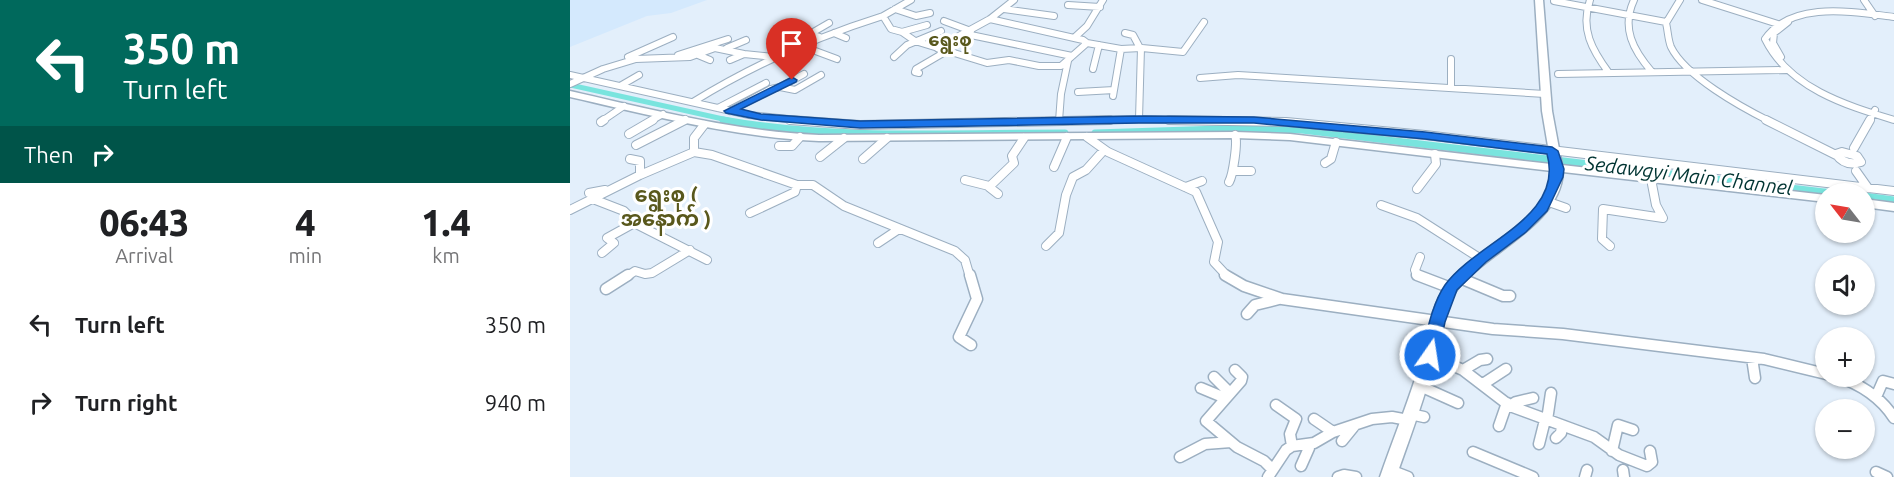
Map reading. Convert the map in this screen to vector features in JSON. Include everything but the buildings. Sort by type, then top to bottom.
[{"type":"street","points":[[693,102],[722,84],[777,57],[820,37],[895,9],[911,0]]},
{"type":"street","points":[[937,48],[968,33],[1014,0]]},
{"type":"street","points":[[1075,37],[1088,26],[1103,0]]},
{"type":"street","points":[[1408,477],[1389,474],[1414,417],[1437,322],[1456,283],[1481,259],[1535,218],[1554,185],[1554,159],[1545,93],[1539,0]]},
{"type":"street","points":[[1590,0],[1586,10],[1585,31],[1590,44],[1609,73]]},
{"type":"street","points":[[1634,0],[1627,15],[1628,32],[1631,43],[1652,72]]},
{"type":"street","points":[[1680,0],[1673,6],[1666,22],[1676,53],[1693,71],[1721,94],[1749,112],[1822,148],[1846,152],[1861,160],[1853,166]]},
{"type":"street","points":[[1702,0],[1778,24]]},
{"type":"street","points":[[1864,0],[1875,16]]},
{"type":"street","points":[[1554,1],[1666,22]]},
{"type":"street","points":[[1068,5],[1100,8]]},
{"type":"street","points":[[895,9],[919,17],[930,13]]},
{"type":"street","points":[[1004,9],[1054,16]]},
{"type":"street","points":[[1894,18],[1845,12],[1806,13],[1791,16],[1771,27],[1765,39],[1769,51],[1790,70],[1835,99],[1894,118]]},
{"type":"street","points":[[878,15],[890,28],[903,32],[915,41],[987,63],[1009,60],[1039,66],[1055,66],[1070,58],[1087,43]]},
{"type":"street","points":[[990,19],[1120,49],[1141,48],[1184,52],[1204,22]]},
{"type":"street","points":[[944,21],[968,33],[1070,58]]},
{"type":"street","points":[[810,34],[829,23]]},
{"type":"street","points":[[903,32],[927,25]]},
{"type":"street","points":[[775,31],[787,27],[820,37]]},
{"type":"street","points":[[894,57],[900,49],[941,31]]},
{"type":"street","points":[[834,33],[846,38]]},
{"type":"street","points":[[1041,39],[1050,33]]},
{"type":"street","points":[[1125,33],[1133,35],[1141,48],[1139,119]]},
{"type":"street","points":[[570,84],[672,37]]},
{"type":"street","points":[[664,58],[728,39]]},
{"type":"street","points":[[664,58],[703,40]]},
{"type":"street","points":[[727,48],[746,40]]},
{"type":"street","points":[[1093,69],[1099,45]]},
{"type":"street","points":[[1141,48],[1148,45],[1159,46]]},
{"type":"street","points":[[802,46],[837,59]]},
{"type":"street","points":[[603,69],[636,59],[698,55],[716,48],[727,48],[757,57],[777,57]]},
{"type":"street","points":[[1078,92],[1113,93],[1120,49]]},
{"type":"street","points":[[919,73],[915,72],[916,69],[945,52]]},
{"type":"street","points":[[730,60],[744,54]]},
{"type":"street","points":[[698,55],[710,60]]},
{"type":"street","points":[[1059,121],[1061,94],[1070,58]]},
{"type":"street","points":[[1451,59],[1451,88]]},
{"type":"street","points":[[1558,74],[1790,70]]},
{"type":"street","points":[[730,111],[804,74]]},
{"type":"street","points":[[570,75],[580,80],[620,86],[761,117],[860,125],[1139,119],[1286,122],[1554,159],[1815,183]]},
{"type":"street","points":[[620,86],[639,75]]},
{"type":"street","points":[[795,90],[821,75]]},
{"type":"street","points":[[1200,78],[1238,75],[1545,93]]},
{"type":"street","points":[[718,108],[766,83]]},
{"type":"street","points":[[780,87],[808,91]]},
{"type":"street","points":[[570,94],[704,125],[800,137],[1024,138],[1235,135],[1290,137],[1435,154],[1554,159],[1651,179],[1815,198]]},
{"type":"street","points":[[601,122],[624,106]]},
{"type":"street","points":[[1846,152],[1874,112]]},
{"type":"street","points":[[629,134],[663,114]]},
{"type":"street","points":[[636,145],[685,120]]},
{"type":"street","points":[[694,152],[693,139],[704,125]]},
{"type":"street","points":[[1229,182],[1234,171],[1233,159],[1238,147],[1235,135]]},
{"type":"street","points":[[779,146],[795,148],[800,137]]},
{"type":"street","points":[[1054,167],[1067,137]]},
{"type":"street","points":[[1087,137],[1104,150],[1196,192],[1199,204],[1216,235],[1218,242],[1214,262],[1222,274],[1244,286],[1282,299],[1358,308],[1437,322],[1563,334],[1752,358],[1815,372]]},
{"type":"street","points":[[820,157],[844,138]]},
{"type":"street","points":[[863,159],[887,138]]},
{"type":"street","points":[[989,186],[1014,163],[1012,156],[1024,138]]},
{"type":"street","points":[[1325,163],[1331,159],[1336,142]]},
{"type":"street","points":[[1046,246],[1059,233],[1066,195],[1073,177],[1086,170],[1104,150]]},
{"type":"street","points":[[570,210],[591,196],[694,152],[712,154],[797,185],[813,185],[844,206],[944,245],[965,260],[976,293],[976,302],[960,329],[959,338],[971,345]]},
{"type":"street","points":[[1846,152],[1865,183]]},
{"type":"street","points":[[1417,189],[1436,164],[1435,154]]},
{"type":"street","points":[[630,159],[640,161],[640,175]]},
{"type":"street","points":[[1234,171],[1251,171]]},
{"type":"street","points":[[1610,246],[1601,235],[1603,209],[1664,218],[1656,205],[1651,179]]},
{"type":"street","points":[[965,180],[989,186],[998,194]]},
{"type":"street","points":[[1186,187],[1202,181]]},
{"type":"street","points":[[750,213],[795,192],[797,185]]},
{"type":"street","points":[[1875,189],[1894,191]]},
{"type":"street","points":[[591,196],[623,210],[633,216],[638,225],[707,260]]},
{"type":"street","points":[[1546,201],[1566,208]]},
{"type":"street","points":[[1875,204],[1894,207]]},
{"type":"street","points":[[1381,205],[1417,218],[1481,259]]},
{"type":"street","points":[[602,254],[614,243],[607,238],[636,222]]},
{"type":"street","points":[[878,243],[899,229]]},
{"type":"street","points":[[1455,241],[1464,236]]},
{"type":"street","points":[[606,289],[635,271],[645,274],[652,273],[690,250]]},
{"type":"street","points":[[1420,257],[1414,270],[1417,275],[1510,296]]},
{"type":"street","points":[[1247,314],[1256,305],[1282,299]]},
{"type":"street","points":[[1430,355],[1463,370],[1508,405],[1594,437],[1612,451],[1647,466],[1652,462],[1650,451]]},
{"type":"street","points":[[1752,358],[1755,378]]},
{"type":"street","points":[[1463,370],[1480,360],[1487,359]]},
{"type":"street","points":[[1483,384],[1506,369]]},
{"type":"street","points":[[1235,370],[1242,377],[1206,421],[1231,442],[1264,461],[1270,473],[1292,446],[1307,445],[1333,432],[1378,418],[1414,417]]},
{"type":"street","points":[[1214,377],[1227,395]]},
{"type":"street","points":[[1876,397],[1882,381],[1894,384]]},
{"type":"street","points":[[1420,386],[1458,403]]},
{"type":"street","points":[[1860,387],[1886,405],[1894,418]]},
{"type":"street","points":[[1201,388],[1227,395]]},
{"type":"street","points":[[1539,444],[1551,393]]},
{"type":"street","points":[[1499,426],[1508,405],[1533,398]]},
{"type":"street","points":[[1276,405],[1296,418],[1290,434],[1292,446]]},
{"type":"street","points":[[1314,419],[1333,432]]},
{"type":"street","points":[[1342,441],[1355,425]]},
{"type":"street","points":[[1612,451],[1618,425],[1633,430]]},
{"type":"street","points":[[1556,438],[1561,433],[1562,426]]},
{"type":"street","points":[[1180,457],[1205,444],[1231,442]]},
{"type":"street","points":[[1301,466],[1309,448],[1307,445]]},
{"type":"street","points":[[1473,452],[1533,477]]},
{"type":"street","points":[[1876,472],[1887,477]]},
{"type":"street","points":[[1338,477],[1344,475],[1356,477]]},
{"type":"shaded area","points":[[570,0],[707,0],[671,13],[647,16],[570,47]]},
{"type":"waterway","name":"Sedawgyi Main Channel","points":[[570,85],[732,121]]},
{"type":"waterway","name":"Sedawgyi Main Channel","points":[[723,120],[851,133],[1065,133]]},
{"type":"waterway","name":"Sedawgyi Main Channel","points":[[1095,133],[1221,129],[1302,130],[1815,191]]},
{"type":"waterway","name":"Sedawgyi Main Channel","points":[[1875,197],[1894,200]]},
{"type":"district","name":"ရွေးစု","points":[[950,39]]},
{"type":"district","name":"ရွေးစု ( အနောက် )","points":[[666,206]]},
{"type":"route","points":[[792,80],[730,111],[761,117],[860,125],[1139,119],[1254,120],[1425,135],[1552,151],[1558,169],[1557,177],[1541,211],[1481,259],[1451,288],[1437,322],[1430,355]]}]
